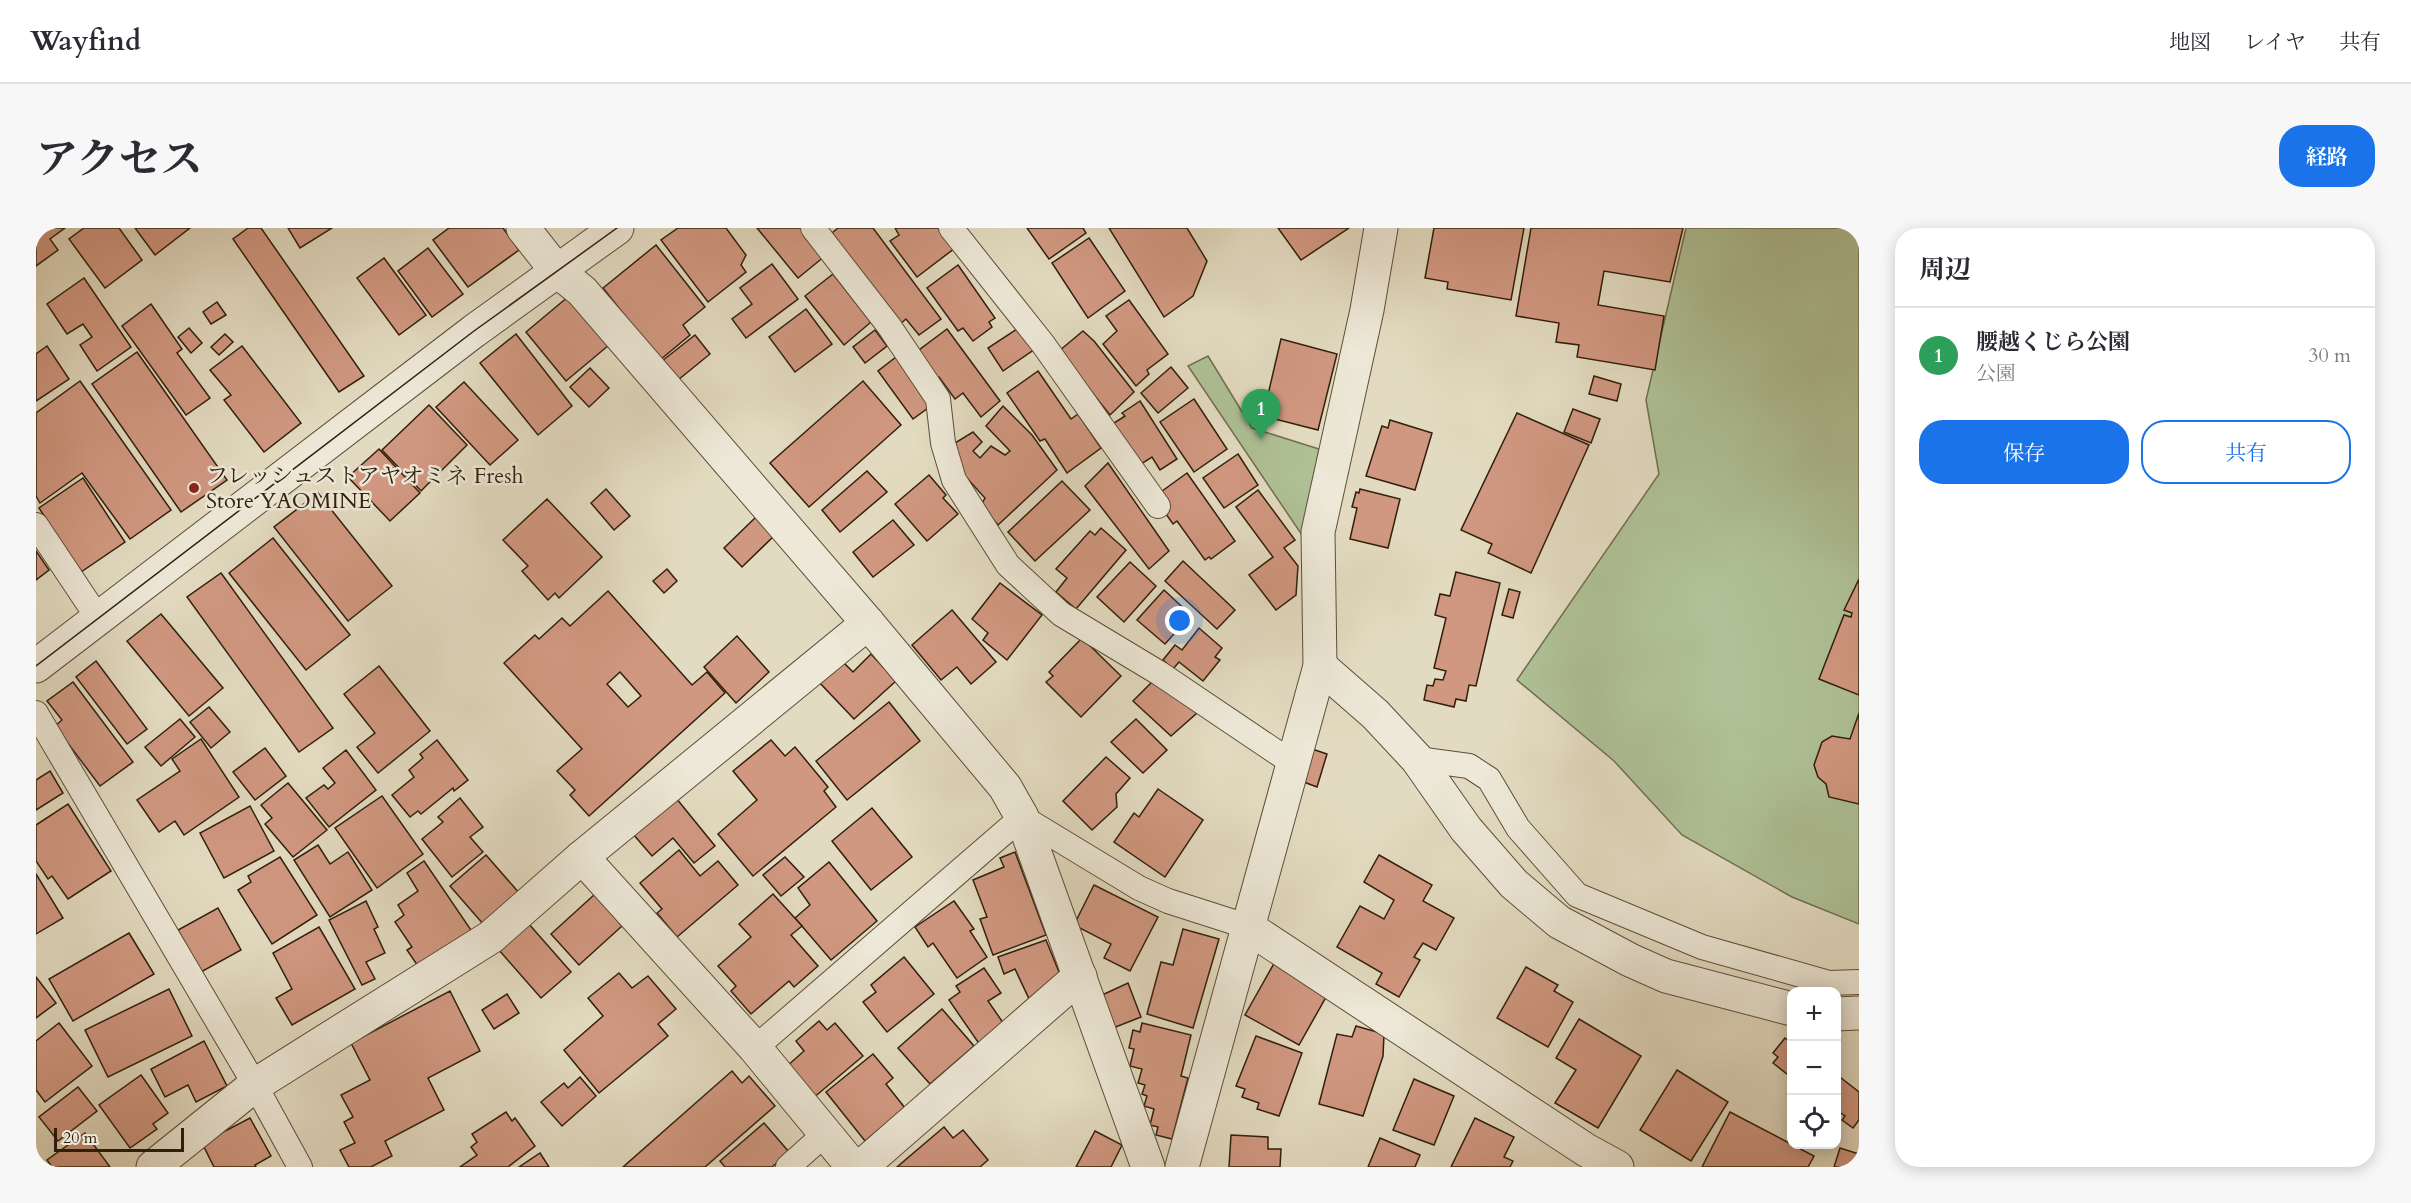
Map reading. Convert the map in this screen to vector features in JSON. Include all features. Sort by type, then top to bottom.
[{"type":"street","points":[[523,228],[556,270],[582,291],[868,623],[1005,787],[1022,817],[1148,1167]]},
{"type":"street","points":[[36,666],[556,270],[617,228]]},
{"type":"street","points":[[1182,1167],[1246,926],[1294,764],[1320,666],[1318,532],[1365,320],[1381,228]]},
{"type":"street","points":[[153,1167],[255,1085],[491,937],[582,857],[868,623]]},
{"type":"street","points":[[1320,666],[1375,714],[1417,759],[1466,829],[1514,885],[1559,922],[1630,960],[1666,976],[1787,1008]]},
{"type":"street","points":[[582,857],[755,1048],[853,1167]]},
{"type":"street","points":[[1246,926],[1586,1150],[1617,1167]]},
{"type":"street","points":[[861,1167],[1080,976]]},
{"type":"street","points":[[1841,1014],[1859,1013]]},
{"type":"lane","points":[[813,228],[889,326],[938,399],[943,443],[954,480],[1008,565],[1061,614],[1159,673],[1294,764]]},
{"type":"lane","points":[[951,228],[1043,344],[1158,506]]},
{"type":"lane","points":[[36,525],[98,618]]},
{"type":"lane","points":[[36,713],[255,1085],[300,1167]]},
{"type":"lane","points":[[1417,759],[1468,766],[1489,779],[1518,828],[1576,895],[1702,947],[1829,982],[1859,982]]},
{"type":"lane","points":[[755,1048],[1022,817],[1139,888],[1168,901],[1246,926]]},
{"type":"lane","points":[[788,1167],[826,1133]]},
{"type":"green space","points":[[1686,228],[1859,228],[1859,924],[1792,897],[1682,835],[1614,761],[1517,680],[1659,474],[1646,400]]},
{"type":"green space","points":[[1208,356],[1252,428],[1319,449],[1304,538],[1188,366]]},
{"type":"building","points":[[36,228],[65,228],[50,239],[58,250],[36,266]]},
{"type":"building","points":[[84,228],[119,228],[142,260],[105,288],[69,239]]},
{"type":"building","points":[[135,228],[190,228],[155,255]]},
{"type":"building","points":[[248,228],[261,228],[364,376],[339,392],[233,239]]},
{"type":"building","points":[[288,228],[332,228],[300,248]]},
{"type":"building","points":[[449,228],[503,228],[519,250],[468,287],[433,240]]},
{"type":"building","points":[[678,228],[726,228],[746,255],[741,265],[746,272],[708,302],[661,240]]},
{"type":"building","points":[[757,228],[803,228],[825,256],[798,278]]},
{"type":"building","points":[[838,228],[873,228],[941,319],[919,335],[906,319],[900,324],[832,233]]},
{"type":"building","points":[[895,228],[940,228],[955,248],[917,277],[890,241],[899,235]]},
{"type":"building","points":[[1027,228],[1083,228],[1086,233],[1049,259]]},
{"type":"building","points":[[1109,228],[1187,228],[1207,261],[1193,296],[1164,317]]},
{"type":"building","points":[[1278,228],[1349,228],[1301,260]]},
{"type":"building","points":[[1434,228],[1524,228],[1511,300],[1447,289],[1448,282],[1425,278]]},
{"type":"building","points":[[1531,228],[1683,228],[1670,282],[1604,271],[1598,305],[1664,316],[1655,370],[1577,357],[1579,345],[1556,342],[1559,323],[1516,316]]},
{"type":"building","points":[[1089,238],[1125,291],[1088,318],[1052,263]]},
{"type":"building","points":[[656,245],[705,307],[683,325],[690,335],[660,360],[603,288]]},
{"type":"building","points":[[428,248],[463,294],[432,317],[398,271]]},
{"type":"building","points":[[384,258],[426,315],[399,335],[357,278]]},
{"type":"building","points":[[772,264],[798,299],[746,338],[732,319],[752,304],[740,288]]},
{"type":"building","points":[[958,265],[995,318],[989,322],[992,327],[973,341],[963,328],[958,331],[927,288]]},
{"type":"building","points":[[833,274],[871,322],[844,345],[805,296]]},
{"type":"building","points":[[84,278],[131,347],[97,371],[80,345],[92,337],[83,324],[67,334],[47,304]]},
{"type":"building","points":[[569,296],[609,345],[566,381],[526,332]]},
{"type":"building","points":[[1129,300],[1168,354],[1147,370],[1149,374],[1136,386],[1103,344],[1117,331],[1106,316]]},
{"type":"building","points":[[217,302],[226,315],[211,324],[203,312]]},
{"type":"building","points":[[151,304],[182,349],[177,353],[210,398],[186,415],[122,326]]},
{"type":"building","points":[[806,309],[832,344],[795,372],[769,337]]},
{"type":"building","points":[[1020,327],[1035,349],[1003,371],[988,348]]},
{"type":"building","points":[[189,328],[202,343],[191,353],[178,337]]},
{"type":"building","points":[[947,329],[1000,401],[981,417],[963,393],[955,399],[939,377],[934,378],[915,353]]},
{"type":"building","points":[[875,330],[887,346],[865,363],[853,347]]},
{"type":"building","points":[[1083,331],[1094,341],[1134,392],[1110,415],[1059,351]]},
{"type":"building","points":[[225,334],[233,342],[219,355],[211,347]]},
{"type":"building","points":[[516,334],[572,406],[538,435],[480,363]]},
{"type":"building","points":[[695,335],[710,354],[678,380],[662,361]]},
{"type":"building","points":[[1281,339],[1337,354],[1318,430],[1263,416]]},
{"type":"building","points":[[47,346],[69,379],[36,401],[36,354]]},
{"type":"building","points":[[242,346],[301,423],[264,452],[224,400],[231,395],[210,370]]},
{"type":"building","points":[[137,352],[227,480],[181,512],[92,384]]},
{"type":"building","points":[[896,357],[932,405],[913,419],[878,371]]},
{"type":"building","points":[[1171,367],[1188,388],[1158,413],[1141,393]]},
{"type":"building","points":[[590,368],[609,388],[589,407],[570,387]]},
{"type":"building","points":[[1038,371],[1071,419],[1078,414],[1101,448],[1067,473],[1045,439],[1040,441],[1007,393]]},
{"type":"building","points":[[1594,376],[1621,384],[1617,401],[1589,394]]},
{"type":"building","points":[[80,381],[171,510],[130,539],[82,473],[40,503],[36,496],[36,413]]},
{"type":"building","points":[[863,381],[901,425],[809,507],[770,463]]},
{"type":"building","points":[[464,382],[518,440],[490,465],[436,407]]},
{"type":"building","points":[[1194,399],[1227,449],[1194,472],[1160,422]]},
{"type":"building","points":[[1140,401],[1177,459],[1160,470],[1152,457],[1138,466],[1111,425],[1125,416],[1122,413]]},
{"type":"building","points":[[429,405],[467,445],[421,491],[382,450]]},
{"type":"building","points":[[1003,406],[1032,435],[1057,470],[998,525],[981,505],[985,498],[956,466],[950,446],[973,432],[982,442],[973,451],[980,458],[991,446],[1005,455],[1010,451],[986,426]]},
{"type":"building","points":[[1573,409],[1600,419],[1591,443],[1564,432]]},
{"type":"building","points":[[1517,413],[1589,445],[1531,573],[1488,553],[1492,544],[1461,530]]},
{"type":"building","points":[[1390,420],[1432,433],[1415,490],[1366,476],[1382,426],[1388,428]]},
{"type":"building","points":[[379,449],[420,493],[390,521],[348,477]]},
{"type":"building","points":[[1238,454],[1258,485],[1224,508],[1203,478]]},
{"type":"building","points":[[1108,463],[1169,551],[1149,569],[1085,486]]},
{"type":"building","points":[[867,471],[887,492],[840,532],[822,510]]},
{"type":"building","points":[[1187,473],[1235,541],[1211,559],[1209,557],[1205,560],[1177,521],[1173,524],[1161,507],[1158,494]]},
{"type":"building","points":[[929,475],[946,495],[943,498],[958,514],[927,541],[895,504]]},
{"type":"building","points":[[83,478],[125,542],[81,572],[39,508]]},
{"type":"building","points":[[1062,481],[1090,510],[1035,561],[1008,532]]},
{"type":"building","points":[[606,489],[630,516],[614,530],[591,503]]},
{"type":"building","points":[[1360,489],[1400,499],[1388,548],[1350,539],[1357,508],[1352,507],[1356,492],[1359,493]]},
{"type":"building","points":[[1258,490],[1295,540],[1284,548],[1298,566],[1296,595],[1276,610],[1249,575],[1273,557],[1236,507]]},
{"type":"building","points":[[318,493],[392,586],[348,621],[274,527]]},
{"type":"building","points":[[547,499],[602,557],[559,598],[555,593],[548,600],[522,571],[528,566],[503,540]]},
{"type":"building","points":[[757,516],[775,535],[742,567],[724,548]]},
{"type":"building","points":[[893,520],[914,545],[873,577],[853,552]]},
{"type":"building","points":[[1101,528],[1126,550],[1076,609],[1056,592],[1067,578],[1056,569],[1090,531],[1095,535]]},
{"type":"building","points":[[273,538],[350,635],[306,670],[229,573]]},
{"type":"building","points":[[36,551],[49,570],[36,580]]},
{"type":"building","points":[[1183,561],[1235,610],[1217,629],[1165,581]]},
{"type":"building","points":[[1130,562],[1156,586],[1124,622],[1097,597]]},
{"type":"building","points":[[667,569],[677,581],[664,593],[653,581]]},
{"type":"building","points":[[1456,572],[1500,583],[1476,686],[1469,685],[1466,701],[1456,699],[1454,707],[1424,700],[1427,685],[1433,686],[1435,679],[1443,680],[1446,671],[1434,668],[1446,618],[1435,615],[1440,594],[1450,596]]},
{"type":"building","points":[[221,573],[333,728],[299,752],[187,597]]},
{"type":"building","points":[[1859,579],[1859,695],[1819,679],[1844,615],[1851,617],[1852,613],[1844,610]]},
{"type":"building","points":[[1000,583],[1042,615],[1007,660],[983,640],[988,633],[972,619]]},
{"type":"building","points":[[1509,589],[1520,592],[1513,618],[1502,615]]},
{"type":"building","points":[[1164,590],[1191,615],[1165,644],[1137,620]]},
{"type":"building","points":[[608,591],[692,685],[707,672],[725,693],[589,816],[570,795],[575,790],[557,771],[582,749],[504,663],[535,635],[539,639],[562,618],[570,626]],"holes":[[[620,672],[641,696],[628,707],[607,684]]]},
{"type":"building","points":[[952,610],[996,662],[971,684],[957,667],[941,680],[912,645]]},
{"type":"building","points":[[161,614],[223,688],[189,716],[127,641]]},
{"type":"building","points":[[1199,628],[1222,648],[1215,657],[1220,660],[1203,681],[1179,662],[1173,669],[1163,660],[1175,645],[1182,650]]},
{"type":"building","points":[[737,636],[769,672],[736,703],[704,667]]},
{"type":"building","points":[[1082,638],[1121,676],[1081,717],[1046,682],[1053,676],[1049,672]]},
{"type":"building","points":[[871,654],[896,681],[854,719],[818,681],[841,660],[853,672]]},
{"type":"building","points":[[96,661],[147,729],[127,744],[76,677]]},
{"type":"building","points":[[379,666],[430,731],[378,773],[357,747],[375,733],[344,694]]},
{"type":"building","points":[[1153,681],[1197,713],[1171,736],[1133,701]]},
{"type":"building","points":[[73,682],[133,762],[100,786],[55,726],[62,720],[47,701]]},
{"type":"building","points":[[889,702],[920,741],[847,800],[816,761]]},
{"type":"building","points":[[209,707],[230,732],[211,748],[190,722]]},
{"type":"building","points":[[1859,713],[1859,804],[1829,797],[1826,784],[1818,777],[1814,765],[1822,742],[1832,736],[1850,739]]},
{"type":"building","points":[[180,719],[195,737],[161,766],[145,747]]},
{"type":"building","points":[[1136,719],[1167,750],[1143,773],[1111,742]]},
{"type":"building","points":[[201,739],[239,797],[184,835],[175,821],[159,832],[137,800],[180,771],[172,759]]},
{"type":"building","points":[[437,740],[468,780],[454,791],[453,788],[421,814],[418,811],[410,817],[392,795],[414,777],[409,770],[423,758],[420,754]]},
{"type":"building","points":[[771,740],[785,756],[795,747],[828,787],[824,791],[836,807],[753,876],[718,834],[757,800],[733,771]]},
{"type":"building","points":[[265,748],[286,776],[255,800],[233,772]]},
{"type":"building","points":[[1312,749],[1327,754],[1317,787],[1301,781]]},
{"type":"building","points":[[346,750],[376,790],[329,827],[306,798],[324,785],[328,789],[335,783],[323,768]]},
{"type":"building","points":[[1106,757],[1130,778],[1116,794],[1117,807],[1092,830],[1063,801]]},
{"type":"building","points":[[50,771],[63,793],[36,810],[36,780]]},
{"type":"building","points":[[288,783],[327,830],[293,857],[265,824],[272,818],[261,805]]},
{"type":"building","points":[[1158,789],[1203,820],[1165,877],[1114,842],[1134,813],[1139,817]]},
{"type":"building","points":[[382,796],[423,854],[377,888],[335,828]]},
{"type":"building","points":[[460,798],[483,827],[470,837],[483,852],[452,877],[422,839],[443,822],[438,817]]},
{"type":"building","points":[[676,798],[715,846],[694,863],[673,838],[652,856],[633,834]]},
{"type":"building","points":[[68,804],[111,871],[68,899],[52,876],[48,879],[36,861],[36,825]]},
{"type":"building","points":[[250,806],[274,851],[224,878],[200,833]]},
{"type":"building","points":[[872,808],[912,857],[871,890],[832,841]]},
{"type":"building","points":[[318,845],[330,864],[348,852],[372,890],[330,917],[294,860]]},
{"type":"building","points":[[679,850],[700,876],[718,861],[738,885],[677,937],[657,913],[662,909],[640,883]]},
{"type":"building","points":[[1015,852],[1046,935],[993,955],[980,919],[987,917],[973,880],[1004,867],[1000,858]]},
{"type":"building","points":[[486,855],[527,902],[491,933],[450,886]]},
{"type":"building","points":[[1379,855],[1432,885],[1423,901],[1454,918],[1436,950],[1423,943],[1414,957],[1420,960],[1399,997],[1376,984],[1382,973],[1337,947],[1360,906],[1384,919],[1394,900],[1364,882]]},
{"type":"building","points":[[280,857],[317,915],[272,944],[238,890],[251,882],[248,876]]},
{"type":"building","points":[[785,857],[804,877],[781,896],[763,875]]},
{"type":"building","points":[[424,861],[475,936],[422,972],[407,950],[412,947],[395,922],[404,915],[398,905],[418,891],[407,873]]},
{"type":"building","points":[[829,862],[877,921],[831,960],[795,918],[810,905],[798,888]]},
{"type":"building","points":[[36,874],[63,918],[36,934]]},
{"type":"building","points":[[1094,885],[1158,917],[1130,971],[1104,958],[1111,944],[1074,925]]},
{"type":"building","points":[[595,894],[622,926],[579,965],[551,934]]},
{"type":"building","points":[[773,894],[802,926],[791,935],[818,966],[794,987],[789,981],[751,1014],[731,991],[736,986],[718,966],[751,937],[739,924]]},
{"type":"building","points":[[366,901],[378,927],[374,929],[385,953],[366,962],[375,979],[362,985],[329,920]]},
{"type":"building","points":[[954,901],[974,929],[970,931],[987,957],[957,978],[933,943],[928,947],[915,927]]},
{"type":"building","points":[[218,908],[241,950],[201,972],[178,930]]},
{"type":"building","points":[[521,915],[571,972],[541,998],[491,941]]},
{"type":"building","points":[[319,927],[355,989],[292,1025],[276,998],[292,989],[273,953]]},
{"type":"building","points":[[1183,929],[1219,939],[1193,1028],[1147,1014],[1161,962],[1173,965]]},
{"type":"building","points":[[129,933],[154,974],[73,1021],[49,979]]},
{"type":"building","points":[[1046,940],[1061,977],[1031,1003],[1015,969],[1004,974],[998,957]]},
{"type":"building","points":[[904,957],[934,994],[887,1032],[863,1002],[876,992],[871,985]]},
{"type":"building","points":[[1276,960],[1330,990],[1299,1045],[1245,1015]]},
{"type":"building","points":[[1526,967],[1558,985],[1554,991],[1573,1002],[1548,1047],[1497,1018]]},
{"type":"building","points":[[984,968],[1001,993],[988,1001],[1006,1027],[980,1045],[949,1000],[960,992],[956,986]]},
{"type":"building","points":[[619,973],[632,988],[648,976],[676,1009],[658,1024],[668,1036],[599,1093],[564,1050],[603,1016],[588,998]]},
{"type":"building","points":[[36,977],[56,1003],[36,1018]]},
{"type":"building","points":[[1128,983],[1141,1017],[1113,1028],[1100,996]]},
{"type":"building","points":[[169,989],[192,1036],[108,1077],[85,1030]]},
{"type":"building","points":[[450,991],[480,1051],[428,1078],[444,1110],[385,1141],[392,1156],[371,1167],[349,1167],[340,1150],[355,1143],[344,1122],[353,1117],[341,1095],[370,1080],[351,1043]]},
{"type":"building","points":[[507,994],[519,1013],[494,1029],[482,1010]]},
{"type":"building","points":[[942,1009],[974,1046],[930,1084],[898,1048]]},
{"type":"building","points":[[1579,1019],[1641,1056],[1598,1128],[1555,1103],[1576,1070],[1556,1058]]},
{"type":"building","points":[[819,1021],[827,1030],[835,1023],[863,1056],[812,1099],[786,1067],[804,1051],[796,1041]]},
{"type":"building","points":[[59,1023],[92,1066],[45,1102],[36,1090],[36,1041]]},
{"type":"building","points":[[1142,1023],[1191,1035],[1181,1076],[1188,1078],[1172,1139],[1156,1135],[1158,1127],[1150,1125],[1154,1109],[1144,1106],[1147,1096],[1142,1094],[1145,1085],[1138,1083],[1142,1069],[1130,1066],[1134,1049],[1129,1048],[1133,1030],[1140,1032]]},
{"type":"building","points":[[1356,1026],[1384,1034],[1383,1056],[1363,1116],[1319,1104],[1337,1034],[1352,1037]]},
{"type":"building","points":[[1256,1036],[1302,1053],[1279,1116],[1257,1109],[1259,1103],[1242,1097],[1245,1089],[1236,1086]]},
{"type":"building","points":[[1785,1038],[1787,1039],[1787,1074],[1773,1063],[1778,1057],[1773,1053]]},
{"type":"building","points":[[204,1041],[227,1086],[196,1102],[188,1085],[165,1097],[151,1069]]},
{"type":"building","points":[[873,1054],[893,1078],[886,1084],[905,1108],[865,1141],[826,1092]]},
{"type":"building","points":[[1677,1070],[1728,1102],[1691,1161],[1640,1130]]},
{"type":"building","points":[[732,1071],[742,1083],[749,1076],[775,1106],[705,1167],[623,1167]]},
{"type":"building","points":[[141,1075],[168,1113],[153,1124],[157,1129],[130,1148],[99,1105]]},
{"type":"building","points":[[580,1077],[596,1096],[562,1126],[541,1102],[564,1083],[568,1088]]},
{"type":"building","points":[[1841,1078],[1859,1092],[1859,1120],[1853,1128],[1842,1120],[1845,1116],[1841,1113]]},
{"type":"building","points":[[1414,1079],[1454,1096],[1434,1145],[1393,1130]]},
{"type":"building","points":[[78,1087],[97,1111],[58,1141],[39,1117]]},
{"type":"building","points":[[506,1112],[512,1121],[515,1118],[535,1146],[508,1167],[460,1167],[477,1155],[471,1147],[477,1142],[472,1134]]},
{"type":"building","points":[[1730,1112],[1787,1142],[1787,1149],[1801,1149],[1814,1156],[1808,1167],[1702,1167]]},
{"type":"building","points":[[250,1118],[271,1156],[255,1165],[256,1167],[214,1167],[202,1143]]},
{"type":"building","points":[[1475,1118],[1514,1137],[1504,1157],[1513,1161],[1510,1167],[1451,1167]]},
{"type":"building","points":[[764,1123],[789,1152],[772,1167],[725,1167],[720,1161]]},
{"type":"building","points":[[944,1127],[953,1138],[963,1130],[988,1160],[980,1167],[897,1167]]},
{"type":"building","points":[[1095,1131],[1122,1145],[1111,1167],[1076,1167]]},
{"type":"building","points":[[85,1133],[110,1167],[52,1167],[47,1160]]},
{"type":"building","points":[[1231,1135],[1268,1137],[1268,1149],[1281,1149],[1280,1167],[1229,1167]]},
{"type":"building","points":[[1380,1138],[1420,1155],[1415,1167],[1368,1167]]},
{"type":"building","points":[[1841,1148],[1859,1154],[1859,1167],[1834,1167]]},
{"type":"building","points":[[540,1153],[549,1167],[519,1167]]},
{"type":"tram line","points":[[36,666],[474,331],[617,228]]},
{"type":"place","name":"腰越くじら公園","points":[[1261,439]]},
{"type":"place","name":"フレッシュストアヤオミネ Fresh Store YAOMINE","points":[[194,488]]}]
